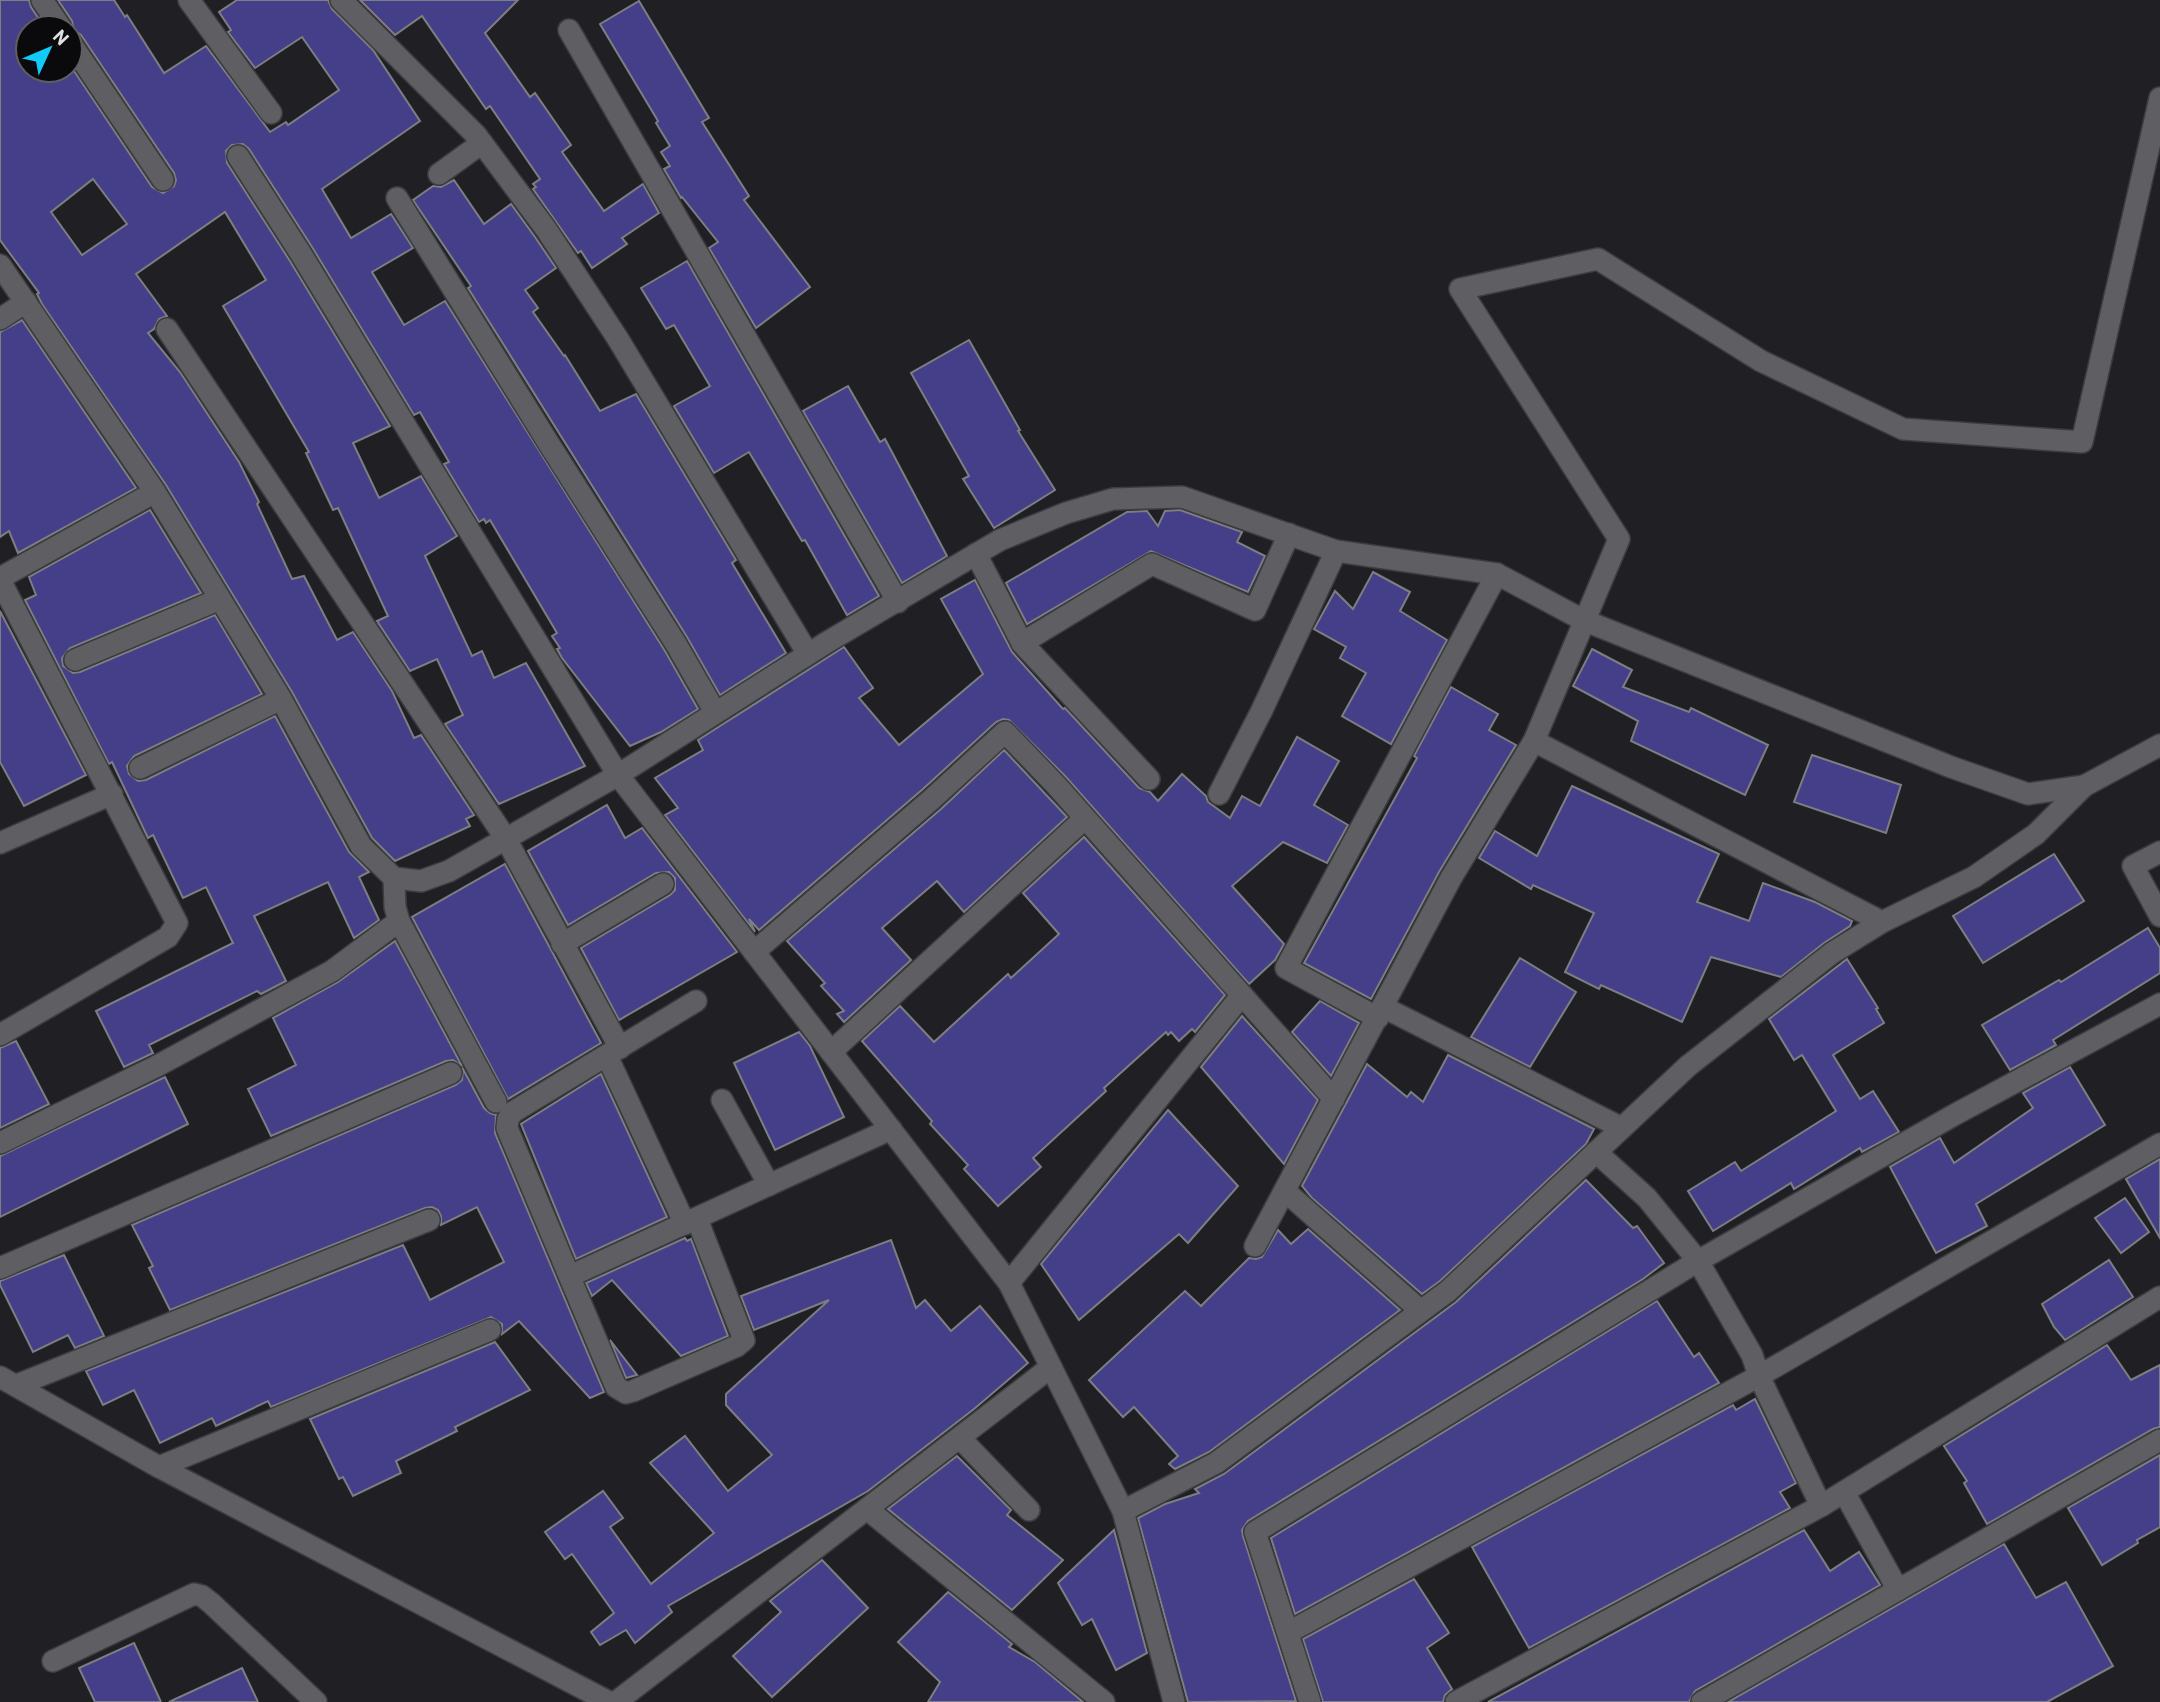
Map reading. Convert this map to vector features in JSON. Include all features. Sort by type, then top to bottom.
[{"type":"street","points":[[189,0],[271,113]]},
{"type":"street","points":[[341,0],[482,143],[546,229],[618,339],[808,654]]},
{"type":"street","points":[[569,30],[898,602]]},
{"type":"street","points":[[84,63],[163,180]]},
{"type":"street","points":[[1255,1246],[1451,878],[1534,741],[1619,539],[1460,289],[1598,259],[1761,361],[1902,429],[2082,442],[2160,98]]},
{"type":"street","points":[[439,174],[482,143]]},
{"type":"street","points":[[238,156],[301,254],[618,775],[1009,1283],[1123,1511],[1174,1702]]},
{"type":"street","points":[[397,198],[548,444],[676,644],[715,712]]},
{"type":"street","points":[[0,265],[155,492],[281,699],[361,846],[394,878],[421,881],[449,871],[618,775],[808,654],[976,554],[1011,535],[1066,513],[1113,499],[1182,497],[1336,551],[1497,574],[1583,621],[1951,767],[2028,794],[2084,786]]},
{"type":"street","points":[[0,319],[26,302]]},
{"type":"street","points":[[167,329],[506,839],[562,944],[613,1052],[743,1335],[744,1340],[737,1346],[633,1391],[621,1391],[616,1387],[507,1128],[508,1119],[513,1112],[613,1052],[696,1001]]},
{"type":"street","points":[[0,1035],[168,937],[177,923],[0,579],[155,492]]},
{"type":"street","points":[[1022,643],[1152,564],[1255,610],[1289,534]]},
{"type":"street","points":[[1219,794],[1262,710],[1336,551]]},
{"type":"street","points":[[976,554],[1022,643],[1149,779]]},
{"type":"street","points":[[1497,574],[1286,968],[1622,1128]]},
{"type":"street","points":[[75,660],[220,599]]},
{"type":"street","points":[[140,768],[281,699]]},
{"type":"street","points":[[754,952],[932,800],[1004,732],[1334,1099]]},
{"type":"street","points":[[1534,741],[1882,922]]},
{"type":"street","points":[[1123,1511],[1216,1463],[1448,1291],[1688,1066],[1832,953],[1882,922],[1974,877],[2036,834],[2084,786],[2160,745]]},
{"type":"street","points":[[0,843],[112,794]]},
{"type":"street","points":[[831,1052],[1084,819]]},
{"type":"street","points":[[2160,852],[2133,866],[2160,916]]},
{"type":"street","points":[[394,878],[399,921],[496,1102]]},
{"type":"street","points":[[562,944],[663,884]]},
{"type":"street","points":[[0,1143],[157,1066],[332,971],[399,921]]},
{"type":"street","points":[[1009,1283],[1242,995]]},
{"type":"street","points":[[1310,1702],[1255,1532],[1698,1261],[1954,1115],[2160,1004]]},
{"type":"street","points":[[0,1268],[451,1073]]},
{"type":"street","points":[[722,1100],[769,1185]]},
{"type":"street","points":[[570,1276],[891,1129]]},
{"type":"street","points":[[1289,1632],[1759,1376],[2160,1144]]},
{"type":"street","points":[[1596,1152],[1647,1198],[1698,1261],[1752,1355],[1759,1376],[1821,1506]]},
{"type":"street","points":[[1285,1191],[1421,1311]]},
{"type":"street","points":[[8,1381],[429,1220]]},
{"type":"street","points":[[1456,1702],[1821,1506],[2160,1297]]},
{"type":"street","points":[[159,1467],[490,1330]]},
{"type":"street","points":[[616,1702],[1051,1367]]},
{"type":"street","points":[[8,1381],[159,1467],[609,1702]]},
{"type":"street","points":[[960,1438],[1030,1510]]},
{"type":"street","points":[[1702,1702],[2160,1440]]},
{"type":"street","points":[[1844,1492],[1898,1590]]},
{"type":"street","points":[[867,1509],[1104,1702]]},
{"type":"street","points":[[53,1661],[194,1594],[211,1602],[316,1702]]},
{"type":"building","points":[[0,0],[29,0],[36,14],[14,14],[14,84],[83,84],[152,187],[163,193],[174,186],[174,173],[84,39],[84,14],[67,14],[58,0],[114,0],[125,17],[127,15],[164,73],[206,46],[270,132],[286,122],[288,125],[339,90],[302,37],[255,68],[228,32],[231,30],[219,12],[237,0],[328,0],[332,9],[373,50],[420,121],[322,189],[351,238],[391,214],[413,248],[372,272],[404,325],[445,301],[665,651],[698,709],[661,732],[630,746],[562,658],[557,649],[560,648],[552,636],[557,633],[490,520],[486,523],[484,519],[479,522],[444,464],[449,462],[420,412],[414,415],[249,149],[243,144],[232,145],[226,151],[227,163],[390,426],[353,443],[379,498],[421,476],[457,536],[425,556],[472,656],[482,651],[494,678],[526,663],[585,766],[499,804],[445,724],[463,715],[437,659],[410,671],[377,621],[388,616],[338,508],[333,510],[306,453],[309,452],[223,306],[266,280],[225,212],[136,274],[167,316],[159,319],[154,329],[148,333],[180,372],[239,462],[292,579],[304,576],[337,640],[353,632],[392,691],[414,738],[421,735],[474,815],[466,819],[470,826],[395,861],[372,838],[292,692],[166,485],[42,304],[37,294],[39,293],[0,240]],"holes":[[[93,179],[127,224],[82,255],[51,212]]]},
{"type":"building","points":[[360,0],[518,0],[485,33],[530,97],[535,93],[571,145],[562,152],[604,211],[643,184],[659,213],[622,238],[627,244],[592,268],[581,251],[578,253],[533,189],[536,187],[533,184],[540,179],[490,106],[486,109],[422,16],[395,35]]},
{"type":"building","points":[[639,1],[709,118],[702,122],[749,196],[744,200],[810,287],[756,328],[709,248],[718,242],[681,198],[664,169],[670,166],[661,152],[670,146],[600,24]]},
{"type":"building","points":[[454,180],[484,224],[511,204],[535,237],[556,268],[525,290],[538,308],[533,312],[565,355],[600,411],[636,394],[736,560],[732,563],[786,653],[720,695],[687,637],[468,288],[471,286],[413,200],[433,186],[441,187]]},
{"type":"building","points":[[687,261],[879,596],[847,615],[805,540],[802,541],[749,452],[714,473],[674,406],[710,386],[674,325],[666,329],[641,288]]},
{"type":"building","points":[[22,320],[136,488],[18,553],[9,531],[0,537],[0,332]]},
{"type":"building","points":[[969,340],[1020,430],[1018,431],[1055,490],[994,528],[963,479],[969,476],[911,373]]},
{"type":"building","points":[[848,386],[880,442],[885,439],[947,556],[902,583],[803,411]]},
{"type":"building","points":[[150,510],[201,593],[70,648],[62,658],[63,666],[73,673],[80,672],[215,615],[262,694],[134,756],[127,766],[129,774],[138,781],[146,780],[275,716],[349,852],[369,872],[359,877],[379,920],[354,938],[328,882],[254,916],[286,981],[261,994],[257,991],[149,1045],[153,1053],[124,1067],[96,1011],[233,943],[206,887],[183,898],[153,835],[148,838],[112,762],[109,764],[25,600],[36,595],[29,577]]},
{"type":"building","points":[[1180,510],[1242,532],[1237,542],[1265,556],[1248,592],[1151,551],[1027,624],[1006,583],[1127,512],[1147,511],[1158,526],[1165,511]]},
{"type":"building","points":[[1373,572],[1410,592],[1400,611],[1447,640],[1391,744],[1342,716],[1366,673],[1340,658],[1346,647],[1314,629],[1335,591],[1353,609]]},
{"type":"building","points":[[975,580],[1012,652],[1139,788],[1150,792],[1158,801],[1182,774],[1206,796],[1208,802],[1230,818],[1242,796],[1260,806],[1297,737],[1339,761],[1314,805],[1348,825],[1327,863],[1283,842],[1232,886],[1284,944],[1275,960],[1249,984],[1065,776],[1009,720],[996,722],[923,789],[759,930],[749,919],[755,932],[665,815],[678,808],[655,778],[703,750],[698,740],[844,647],[873,688],[859,698],[899,745],[983,674],[941,599]]},
{"type":"building","points":[[0,611],[86,775],[24,806],[0,762]]},
{"type":"building","points":[[1592,649],[1632,670],[1623,687],[1689,712],[1691,708],[1768,745],[1745,795],[1631,741],[1638,721],[1573,686]]},
{"type":"building","points":[[1451,687],[1498,714],[1489,730],[1516,745],[1439,872],[1371,999],[1304,963],[1417,758],[1414,756]]},
{"type":"building","points":[[1004,750],[1067,817],[964,912],[937,881],[882,928],[911,960],[844,1022],[837,1014],[844,1011],[821,986],[825,983],[787,941],[941,809]]},
{"type":"building","points":[[1812,755],[1901,785],[1886,833],[1794,802]]},
{"type":"building","points":[[1572,786],[1719,854],[1697,902],[1749,921],[1763,883],[1815,902],[1852,921],[1850,926],[1781,977],[1711,957],[1682,1022],[1601,985],[1599,989],[1565,972],[1594,913],[1533,885],[1531,889],[1479,858],[1495,831],[1537,856]]},
{"type":"building","points":[[607,805],[625,838],[642,828],[737,952],[619,1020],[581,948],[670,895],[675,890],[675,878],[669,872],[656,873],[568,925],[528,851]]},
{"type":"building","points":[[1084,837],[1225,995],[1195,1032],[1192,1029],[1179,1041],[1171,1032],[1168,1035],[1166,1032],[1104,1088],[1106,1091],[1033,1158],[1041,1167],[998,1206],[964,1169],[968,1165],[930,1124],[932,1121],[862,1041],[900,1006],[934,1042],[1008,974],[1011,978],[1059,934],[1023,893]]},
{"type":"building","points":[[2054,854],[2084,901],[1983,963],[1953,916]]},
{"type":"building","points":[[505,864],[601,1043],[508,1099],[412,917]]},
{"type":"building","points":[[2148,928],[2160,948],[2160,973],[2053,1040],[2056,1045],[2010,1070],[1982,1025],[2059,980],[2061,982]]},
{"type":"building","points":[[395,941],[462,1066],[453,1060],[446,1061],[271,1136],[248,1089],[296,1065],[273,1018],[338,982]]},
{"type":"building","points":[[1520,958],[1576,992],[1530,1067],[1471,1037]]},
{"type":"building","points":[[1847,959],[1878,1008],[1876,1009],[1884,1023],[1833,1055],[1860,1099],[1873,1091],[1899,1132],[1862,1152],[1860,1148],[1794,1189],[1791,1183],[1713,1231],[1688,1191],[1735,1162],[1741,1171],[1836,1111],[1802,1055],[1794,1060],[1769,1019]]},
{"type":"building","points":[[1320,1001],[1359,1023],[1331,1076],[1292,1032]]},
{"type":"building","points":[[1242,1016],[1318,1100],[1284,1164],[1201,1067]]},
{"type":"building","points":[[799,1032],[810,1046],[844,1117],[775,1150],[734,1063]]},
{"type":"building","points":[[16,1041],[49,1104],[0,1128],[0,1048]]},
{"type":"building","points":[[1448,1055],[1594,1129],[1586,1144],[1440,1281],[1422,1294],[1312,1198],[1302,1186],[1367,1064],[1407,1097],[1411,1092],[1423,1102]]},
{"type":"building","points":[[2070,1067],[2105,1125],[1976,1204],[1987,1226],[1936,1253],[1890,1167],[1940,1138],[1954,1163],[2033,1108],[2023,1093]]},
{"type":"building","points":[[463,1069],[484,1108],[496,1115],[495,1133],[604,1392],[590,1398],[519,1321],[502,1334],[502,1324],[491,1317],[271,1407],[268,1401],[216,1426],[212,1418],[160,1443],[134,1390],[103,1405],[86,1371],[403,1245],[430,1300],[504,1262],[477,1207],[441,1225],[438,1210],[425,1208],[170,1310],[149,1268],[153,1266],[132,1225],[456,1085],[462,1080]]},
{"type":"building","points":[[601,1074],[667,1217],[576,1259],[521,1124]]},
{"type":"building","points":[[165,1077],[188,1124],[0,1217],[0,1156]]},
{"type":"building","points":[[1168,1110],[1238,1186],[1188,1243],[1179,1234],[1079,1320],[1041,1264]]},
{"type":"building","points":[[2160,1159],[2160,1238],[2126,1179]]},
{"type":"building","points":[[1586,1180],[1633,1228],[1637,1226],[1664,1263],[1643,1279],[1248,1521],[1242,1530],[1243,1536],[1296,1701],[1188,1702],[1138,1518],[1165,1504],[1199,1493],[1195,1489],[1224,1474],[1456,1302]]},
{"type":"building","points":[[2125,1198],[2149,1232],[2121,1253],[2095,1218]]},
{"type":"building","points":[[1308,1229],[1400,1310],[1209,1452],[1175,1469],[1169,1464],[1178,1456],[1134,1407],[1123,1417],[1089,1380],[1185,1291],[1201,1306],[1249,1258],[1262,1257],[1278,1230],[1291,1244]]},
{"type":"building","points":[[685,1238],[687,1241],[691,1239],[728,1336],[681,1356],[612,1280],[592,1296],[586,1283]]},
{"type":"building","points":[[891,1240],[916,1308],[925,1300],[951,1331],[980,1306],[1028,1363],[974,1409],[868,1491],[668,1606],[672,1612],[635,1643],[626,1630],[600,1645],[591,1632],[614,1613],[572,1554],[565,1559],[545,1532],[603,1491],[623,1518],[610,1527],[651,1584],[714,1533],[650,1463],[685,1436],[728,1491],[772,1455],[726,1405],[726,1394],[829,1300],[754,1330],[741,1296]]},
{"type":"building","points":[[64,1255],[104,1336],[75,1348],[68,1335],[33,1352],[0,1281]]},
{"type":"building","points":[[2109,1260],[2133,1297],[2065,1340],[2054,1327],[2042,1304]]},
{"type":"building","points":[[1657,1301],[1694,1357],[1699,1353],[1719,1383],[1295,1614],[1271,1538]]},
{"type":"building","points":[[610,1340],[637,1375],[626,1378]]},
{"type":"building","points":[[495,1342],[530,1390],[455,1427],[457,1431],[396,1461],[401,1473],[353,1496],[343,1477],[339,1479],[310,1419]]},
{"type":"building","points":[[2107,1345],[2131,1380],[2160,1365],[2160,1427],[1987,1524],[1964,1483],[1967,1481],[1944,1446]]},
{"type":"building","points":[[1755,1399],[1796,1483],[1780,1492],[1790,1508],[1529,1648],[1472,1547],[1733,1405],[1736,1410]]},
{"type":"building","points":[[2160,1455],[2160,1527],[2102,1565],[2068,1508]]},
{"type":"building","points":[[957,1456],[1011,1510],[1007,1515],[1063,1560],[1012,1610],[888,1509]]},
{"type":"building","points":[[1114,1530],[1147,1653],[1116,1670],[1092,1619],[1082,1625],[1058,1583]]},
{"type":"building","points":[[1804,1530],[1830,1571],[1859,1552],[1880,1585],[1695,1691],[1689,1702],[1488,1702]]},
{"type":"building","points":[[2004,1544],[2036,1598],[2066,1582],[2113,1666],[2047,1702],[1728,1702]]},
{"type":"building","points":[[822,1560],[868,1608],[772,1697],[733,1656],[781,1612],[770,1601]]},
{"type":"building","points":[[1414,1579],[1449,1633],[1427,1648],[1452,1689],[1445,1695],[1443,1702],[1323,1702],[1303,1639]]},
{"type":"building","points":[[948,1592],[1012,1644],[1009,1647],[1035,1662],[1083,1702],[928,1702],[940,1682],[898,1642]]},
{"type":"building","points":[[134,1643],[161,1702],[95,1702],[79,1668]]},
{"type":"building","points":[[242,1668],[258,1702],[169,1702]]}]
